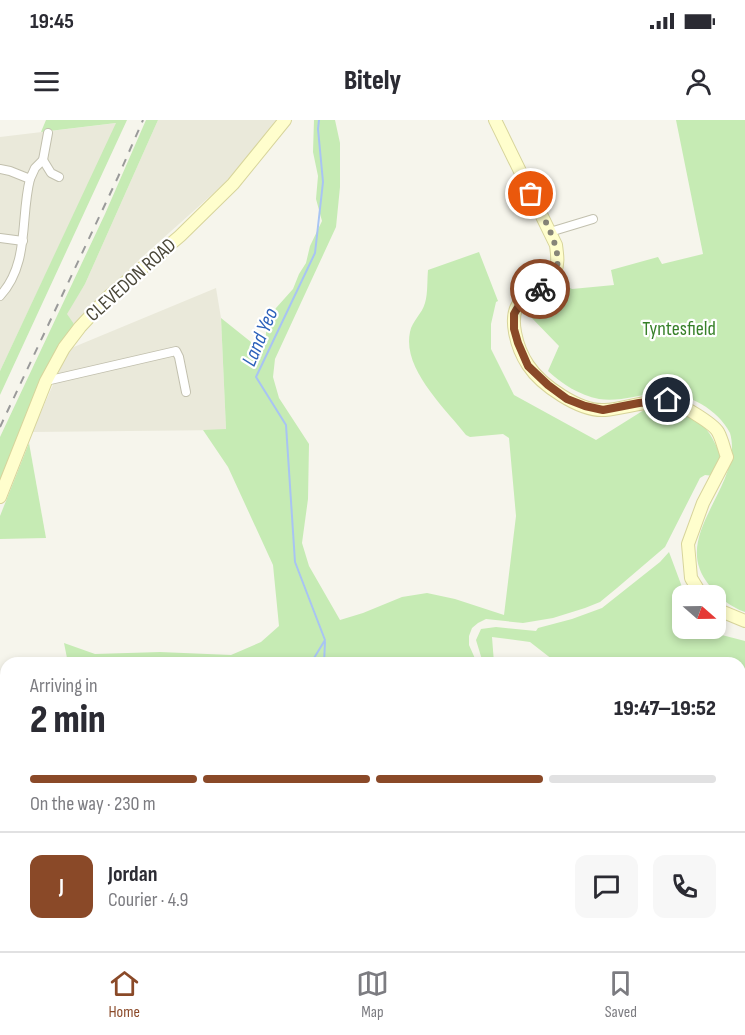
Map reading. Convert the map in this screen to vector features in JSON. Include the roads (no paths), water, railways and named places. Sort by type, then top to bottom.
[{"type":"main road","name":"CLEVEDON ROAD","points":[[0,497],[46,381],[64,348],[108,297],[180,236],[233,184],[285,120]]},
{"type":"main road","points":[[495,120],[556,245],[558,261],[555,274],[543,287],[521,302],[514,314],[514,329],[528,366],[567,399],[585,406],[603,410],[668,400],[696,414],[717,430],[727,457],[703,503],[688,544],[691,578],[695,585]]},
{"type":"main road","points":[[726,613],[745,621]]},
{"type":"street","points":[[0,296],[20,259],[27,192],[35,168],[43,160],[48,133]]},
{"type":"street","points":[[43,160],[51,173],[59,177]]},
{"type":"street","points":[[0,169],[30,179]]},
{"type":"street","points":[[550,231],[593,219]]},
{"type":"street","points":[[0,238],[23,241]]},
{"type":"street","points":[[46,381],[176,351],[186,392]]},
{"type":"waterway","name":"Land Yeo","points":[[315,657],[325,640],[295,562],[286,425],[256,377],[315,253],[323,182],[319,120]]},
{"type":"waterway","points":[[324,657],[325,642]]},
{"type":"railway","points":[[0,427],[143,120]]},
{"type":"park label","name":"Tyntesfield","points":[[679,329]]}]
